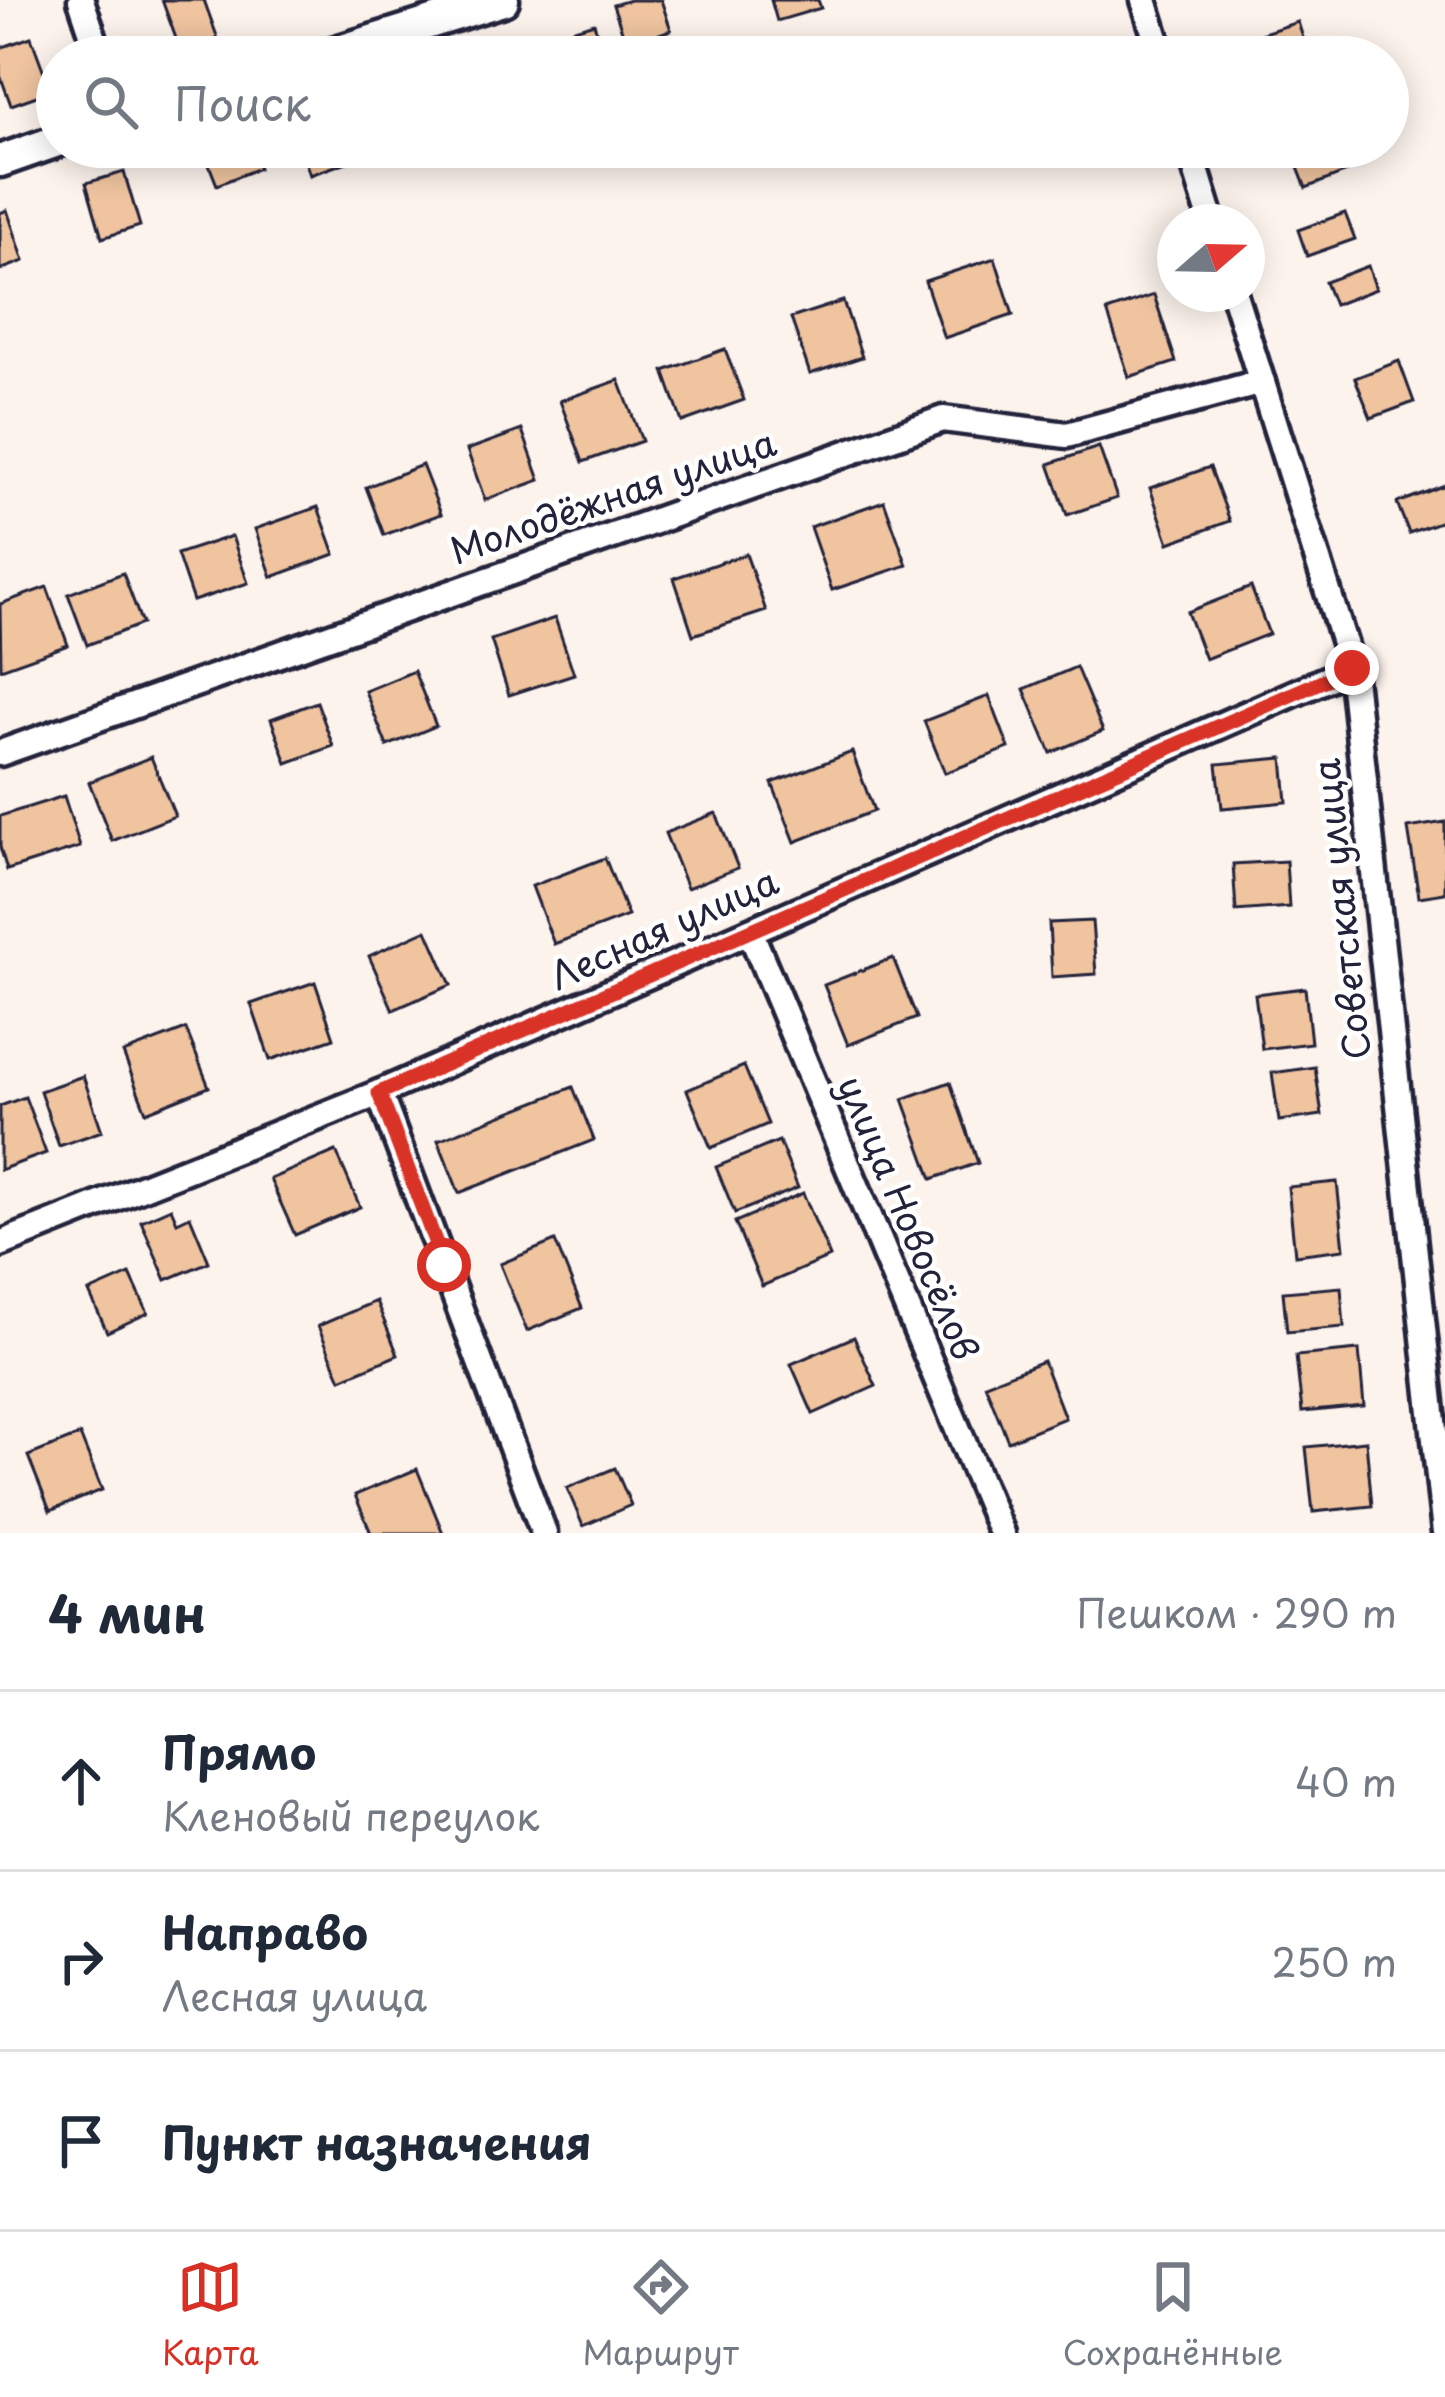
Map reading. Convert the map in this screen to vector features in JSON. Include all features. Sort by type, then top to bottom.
[{"type":"street","points":[[81,0],[93,36]]},
{"type":"street","points":[[387,36],[503,0]]},
{"type":"street","points":[[1144,0],[1155,36]]},
{"type":"street","points":[[0,161],[36,148]]},
{"type":"street","points":[[1195,168],[1206,204]]},
{"type":"street","name":"Советская улица","points":[[1240,312],[1352,668],[1445,1533]]},
{"type":"street","name":"Молодёжная улица","points":[[0,753],[943,419],[1066,435],[1262,382]]},
{"type":"street","name":"Лесная улица","points":[[0,1244],[379,1093],[1352,668]]},
{"type":"street","name":"улица Новосёлов","points":[[750,931],[1001,1533]]},
{"type":"street","points":[[379,1093],[544,1533]]},
{"type":"building","points":[[162,0],[204,0],[217,36],[175,36]]},
{"type":"building","points":[[661,0],[671,30],[653,36],[624,36],[613,5]]},
{"type":"building","points":[[771,0],[818,0],[821,8],[777,21]]},
{"type":"building","points":[[1298,22],[1302,36],[1254,36]]},
{"type":"building","points":[[594,23],[598,36],[551,36]]},
{"type":"building","points":[[31,37],[36,50],[36,96],[11,105],[0,75],[0,48]]},
{"type":"building","points":[[210,168],[259,168],[217,185]]},
{"type":"building","points":[[1298,168],[1346,168],[1347,172],[1306,188]]},
{"type":"building","points":[[124,172],[140,226],[102,238],[86,183]]},
{"type":"building","points":[[7,210],[24,261],[0,270],[0,213]]},
{"type":"building","points":[[1345,213],[1355,239],[1307,256],[1298,230]]},
{"type":"building","points":[[995,258],[1013,315],[944,338],[925,281]]},
{"type":"building","points":[[1368,266],[1376,289],[1334,305],[1325,282]]},
{"type":"building","points":[[1154,295],[1176,362],[1129,377],[1107,311]]},
{"type":"building","points":[[843,301],[862,357],[810,374],[791,318]]},
{"type":"building","points":[[725,349],[744,400],[682,422],[664,371]]},
{"type":"building","points":[[1399,361],[1414,402],[1371,418],[1355,378]]},
{"type":"building","points":[[619,380],[642,441],[583,462],[560,401]]},
{"type":"building","points":[[522,430],[540,480],[485,500],[467,450]]},
{"type":"building","points":[[1099,447],[1117,498],[1067,515],[1049,464]]},
{"type":"building","points":[[422,465],[441,514],[384,535],[366,487]]},
{"type":"building","points":[[1210,467],[1230,521],[1169,543],[1150,488]]},
{"type":"building","points":[[1445,485],[1445,520],[1409,533],[1397,503]]},
{"type":"building","points":[[884,501],[907,565],[832,590],[810,527]]},
{"type":"building","points":[[318,507],[335,554],[272,577],[255,529]]},
{"type":"building","points":[[232,536],[248,583],[193,601],[177,554]]},
{"type":"building","points":[[746,554],[766,611],[693,635],[674,578]]},
{"type":"building","points":[[123,573],[142,624],[87,645],[68,594]]},
{"type":"building","points":[[47,587],[68,645],[1,669],[0,604]]},
{"type":"building","points":[[1251,587],[1269,634],[1205,659],[1187,612]]},
{"type":"building","points":[[555,618],[574,674],[509,695],[491,640]]},
{"type":"building","points":[[1076,667],[1103,731],[1051,753],[1024,689]]},
{"type":"building","points":[[414,671],[436,726],[387,746],[365,691]]},
{"type":"building","points":[[989,696],[1009,748],[945,773],[924,721]]},
{"type":"building","points":[[317,702],[333,746],[287,763],[271,719]]},
{"type":"building","points":[[852,752],[874,811],[795,842],[772,783]]},
{"type":"building","points":[[151,757],[175,816],[112,841],[89,782]]},
{"type":"building","points":[[1283,758],[1287,802],[1222,808],[1217,764]]},
{"type":"building","points":[[64,796],[80,847],[7,870],[0,847],[0,816]]},
{"type":"building","points":[[716,813],[738,868],[687,888],[665,833]]},
{"type":"building","points":[[1445,822],[1445,893],[1419,897],[1408,828]]},
{"type":"building","points":[[605,858],[628,916],[554,944],[532,886]]},
{"type":"building","points":[[1286,861],[1289,907],[1236,911],[1233,864]]},
{"type":"building","points":[[1092,921],[1096,974],[1052,977],[1049,923]]},
{"type":"building","points":[[427,930],[451,985],[393,1010],[369,956]]},
{"type":"building","points":[[893,958],[917,1018],[848,1045],[824,985]]},
{"type":"building","points":[[315,982],[334,1038],[270,1060],[251,1004]]},
{"type":"building","points":[[1305,988],[1311,1043],[1262,1049],[1255,994]]},
{"type":"building","points":[[186,1029],[209,1087],[146,1112],[123,1053]]},
{"type":"building","points":[[744,1066],[768,1124],[711,1148],[687,1090]]},
{"type":"building","points":[[1315,1067],[1322,1115],[1279,1121],[1272,1073]]},
{"type":"building","points":[[83,1076],[102,1131],[59,1146],[40,1091]]},
{"type":"building","points":[[950,1082],[978,1163],[932,1179],[903,1099]]},
{"type":"building","points":[[573,1087],[594,1140],[459,1193],[438,1140]]},
{"type":"building","points":[[25,1097],[46,1153],[0,1170],[0,1106]]},
{"type":"building","points":[[779,1141],[798,1188],[735,1213],[716,1167]]},
{"type":"building","points":[[336,1151],[360,1207],[295,1235],[270,1179]]},
{"type":"building","points":[[1337,1182],[1344,1249],[1295,1255],[1288,1187]]},
{"type":"building","points":[[803,1193],[830,1257],[762,1286],[735,1222]]},
{"type":"building","points":[[171,1208],[177,1222],[190,1216],[209,1262],[166,1280],[141,1221]]},
{"type":"building","points":[[555,1241],[582,1308],[527,1331],[500,1264]]},
{"type":"building","points":[[130,1274],[148,1313],[107,1332],[89,1292]]},
{"type":"building","points":[[1341,1287],[1344,1327],[1287,1332],[1283,1292]]},
{"type":"building","points":[[376,1301],[398,1355],[341,1379],[318,1326]]},
{"type":"building","points":[[854,1337],[876,1386],[813,1414],[791,1364]]},
{"type":"building","points":[[1359,1350],[1364,1406],[1302,1412],[1296,1356]]},
{"type":"building","points":[[1043,1361],[1065,1418],[1008,1441],[985,1384]]},
{"type":"building","points":[[80,1435],[102,1490],[50,1511],[28,1456]]},
{"type":"building","points":[[1366,1441],[1372,1506],[1313,1512],[1306,1447]]},
{"type":"building","points":[[615,1468],[631,1505],[583,1526],[567,1488]]},
{"type":"building","points":[[417,1469],[443,1533],[371,1533],[355,1495]]},
{"type":"route","points":[[444,1265],[379,1093],[1352,668]]}]
